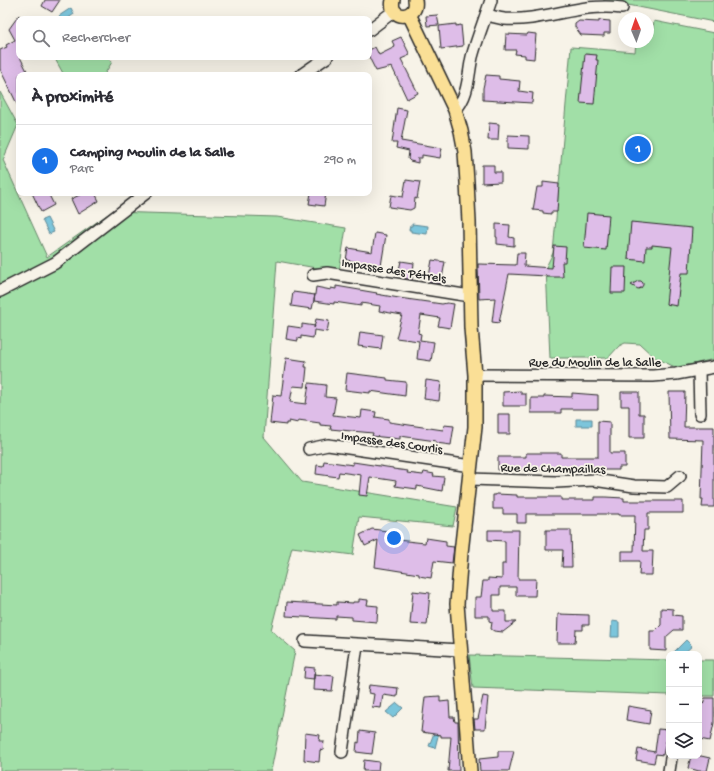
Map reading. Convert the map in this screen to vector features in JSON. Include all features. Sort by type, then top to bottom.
[{"type":"main road","points":[[393,6],[401,15],[409,14],[414,9],[415,0]]},
{"type":"main road","points":[[409,14],[455,110],[465,152],[468,182],[471,328],[475,375],[475,427],[457,604],[470,771]]},
{"type":"street","points":[[455,110],[466,92],[472,58],[490,0]]},
{"type":"street","points":[[372,27],[393,6]]},
{"type":"street","points":[[486,15],[503,19],[520,19],[596,6],[622,8]]},
{"type":"street","points":[[306,72],[324,60]]},
{"type":"street","points":[[0,291],[55,263],[142,196]]},
{"type":"street","name":"Impasse des Pétrels","points":[[313,275],[327,273],[470,296]]},
{"type":"street","name":"Rue du Moulin de la Salle","points":[[475,375],[638,377],[676,374],[714,367]]},
{"type":"street","points":[[699,370],[700,414]]},
{"type":"street","name":"Impasse des Courlis","points":[[309,449],[328,445],[471,473]]},
{"type":"street","name":"Rue de Champaillas","points":[[471,473],[556,482],[594,480],[634,486],[666,487],[680,476]]},
{"type":"street","points":[[305,641],[460,650]]},
{"type":"street","points":[[342,752],[356,645]]},
{"type":"street","points":[[668,771],[671,759]]},
{"type":"green space","points":[[603,0],[714,0],[714,22]]},
{"type":"green space","points":[[654,21],[714,33],[714,359],[677,368],[654,357],[640,344],[625,343],[619,346],[608,358],[550,358],[546,267],[553,253],[571,47],[635,52],[635,48],[654,48]]},
{"type":"green space","points":[[56,60],[110,60],[112,62],[106,72],[62,72]]},
{"type":"green space","points":[[0,92],[16,121],[16,130],[3,160],[16,189],[16,196],[19,196],[47,257],[111,212],[277,217],[346,228],[339,272],[277,261],[264,437],[302,482],[457,507],[453,526],[359,517],[353,555],[292,547],[271,630],[295,651],[271,771],[0,771]]},
{"type":"green space","points":[[469,655],[666,660],[666,695],[473,688]]},
{"type":"green space","points":[[702,660],[714,660],[714,696],[702,696]]},
{"type":"water","points":[[71,8],[74,14],[71,16],[59,16]]},
{"type":"water","points":[[47,218],[54,232],[49,234],[42,220]]},
{"type":"water","points":[[412,224],[428,226],[427,234],[411,232],[411,230],[409,230]]},
{"type":"water","points":[[576,419],[592,419],[592,426],[576,426]]},
{"type":"water","points":[[612,621],[619,622],[619,637],[611,637]]},
{"type":"water","points":[[686,640],[692,646],[686,651],[675,651]]},
{"type":"water","points":[[397,703],[403,708],[393,718],[386,712]]},
{"type":"water","points":[[434,733],[438,736],[435,748],[429,746]]},
{"type":"building","points":[[45,0],[60,0],[52,12],[42,6]]},
{"type":"building","points":[[437,15],[439,25],[427,26],[426,16]]},
{"type":"building","points":[[16,19],[16,60],[22,60],[28,72],[16,72],[16,102],[0,69],[0,50],[7,47],[6,45],[15,40],[9,29]]},
{"type":"building","points":[[599,20],[610,21],[610,33],[604,33],[604,36],[581,35],[575,27],[575,24],[579,21],[599,22]]},
{"type":"building","points":[[456,24],[456,26],[461,25],[463,46],[441,49],[439,26]]},
{"type":"building","points":[[528,33],[536,34],[534,59],[525,58],[525,55],[515,54],[516,50],[505,50],[506,34],[527,35]]},
{"type":"building","points":[[401,37],[410,55],[401,59],[418,93],[407,99],[392,67],[376,71],[370,60],[372,60],[372,48],[375,47],[379,55],[395,47],[392,41]]},
{"type":"building","points":[[585,54],[597,55],[596,60],[598,60],[594,104],[580,103]]},
{"type":"building","points":[[486,75],[499,76],[499,79],[520,81],[519,91],[533,93],[532,103],[483,100],[483,88]]},
{"type":"building","points":[[397,108],[407,110],[401,141],[442,148],[440,158],[422,155],[422,158],[418,158],[418,163],[408,159],[409,151],[396,148],[397,143],[392,143]]},
{"type":"building","points":[[489,123],[499,124],[498,140],[488,140]]},
{"type":"building","points":[[508,135],[529,136],[529,149],[508,148]]},
{"type":"building","points":[[482,165],[494,165],[494,172],[501,172],[501,182],[482,183]]},
{"type":"building","points":[[406,180],[420,182],[417,199],[415,198],[414,208],[410,210],[389,207],[391,195],[403,197]]},
{"type":"building","points":[[543,182],[559,184],[557,212],[551,212],[551,214],[533,210],[537,187],[543,187]]},
{"type":"building","points":[[33,196],[50,196],[54,205],[41,212]]},
{"type":"building","points":[[78,196],[96,196],[99,201],[78,214],[71,199]]},
{"type":"building","points":[[310,196],[326,196],[324,206],[309,204]]},
{"type":"building","points":[[587,213],[609,215],[606,250],[584,248]]},
{"type":"building","points":[[631,222],[692,228],[689,273],[681,273],[677,306],[666,304],[672,247],[652,245],[652,247],[646,247],[645,261],[628,259]]},
{"type":"building","points":[[496,224],[510,225],[509,237],[514,238],[514,246],[497,244]]},
{"type":"building","points":[[375,233],[386,235],[381,266],[346,260],[348,248],[372,252]]},
{"type":"building","points":[[554,246],[566,247],[565,262],[562,262],[563,277],[509,274],[499,323],[492,322],[495,298],[479,299],[478,264],[516,265],[517,253],[525,253],[524,266],[552,268]]},
{"type":"building","points":[[432,260],[445,262],[441,284],[428,282]]},
{"type":"building","points":[[401,261],[414,263],[412,280],[403,278],[404,271],[399,270]]},
{"type":"building","points":[[612,267],[626,267],[625,293],[611,293]]},
{"type":"building","points":[[638,281],[643,283],[641,288],[638,289],[631,285]]},
{"type":"building","points":[[336,286],[399,298],[442,304],[454,304],[450,328],[438,326],[440,318],[421,315],[418,333],[421,334],[420,340],[434,342],[431,361],[417,359],[419,341],[396,338],[402,315],[379,311],[380,306],[361,303],[361,306],[314,301],[316,287],[331,290],[331,288],[336,289]]},
{"type":"building","points":[[293,292],[315,295],[312,309],[291,306]]},
{"type":"building","points":[[316,319],[329,321],[327,332],[314,330],[313,338],[301,336],[301,339],[298,338],[298,341],[286,339],[288,326],[302,328],[302,324],[314,326]]},
{"type":"building","points":[[360,332],[383,335],[381,349],[358,346]]},
{"type":"building","points":[[286,358],[306,361],[305,367],[307,367],[305,387],[293,386],[290,402],[306,404],[309,383],[326,385],[325,397],[336,398],[333,415],[361,418],[362,410],[376,412],[375,417],[389,419],[389,422],[443,430],[444,425],[454,426],[451,445],[436,443],[436,441],[400,436],[400,439],[372,436],[373,433],[330,429],[331,426],[298,420],[298,423],[289,421],[286,425],[270,423],[273,395],[281,396]]},
{"type":"building","points":[[347,373],[406,382],[405,396],[370,391],[370,393],[345,390]]},
{"type":"building","points":[[426,380],[441,382],[439,401],[424,399]]},
{"type":"building","points":[[521,391],[521,394],[526,394],[526,406],[503,406],[503,392]]},
{"type":"building","points":[[621,392],[639,392],[639,414],[644,414],[644,438],[629,438],[629,406],[621,406]]},
{"type":"building","points":[[669,392],[685,392],[684,427],[714,427],[714,507],[702,507],[703,440],[670,439]]},
{"type":"building","points":[[572,393],[598,395],[598,409],[561,409],[561,413],[531,413],[531,398],[544,398],[544,396],[572,397]]},
{"type":"building","points":[[498,414],[510,414],[510,434],[498,434]]},
{"type":"building","points":[[598,421],[610,422],[610,453],[625,453],[625,467],[619,467],[619,470],[498,470],[498,457],[526,457],[526,453],[561,453],[561,457],[598,457]]},
{"type":"building","points":[[324,461],[353,465],[353,462],[408,471],[407,473],[423,475],[424,472],[434,474],[433,476],[444,477],[442,491],[417,486],[417,489],[395,486],[396,481],[370,477],[367,496],[359,495],[361,475],[339,472],[338,477],[316,474],[317,465],[323,466]]},
{"type":"building","points":[[493,495],[517,495],[517,497],[561,497],[561,500],[595,500],[595,497],[605,497],[624,498],[624,501],[683,501],[683,513],[648,513],[648,530],[644,530],[643,551],[653,551],[652,575],[639,575],[640,561],[622,561],[622,551],[634,551],[635,515],[526,514],[526,523],[517,523],[517,514],[503,514],[503,509],[493,509]]},
{"type":"building","points":[[372,529],[395,532],[388,535],[388,539],[425,543],[426,538],[446,541],[446,546],[454,547],[452,563],[434,561],[431,578],[419,576],[419,574],[375,567],[378,540],[365,546],[360,535]]},
{"type":"building","points":[[488,530],[519,530],[518,579],[536,579],[535,596],[516,596],[516,587],[500,587],[500,595],[493,595],[493,611],[506,611],[506,622],[516,622],[503,632],[494,631],[491,629],[492,622],[489,621],[489,616],[475,616],[475,597],[481,597],[483,581],[488,581],[488,578],[502,579],[502,564],[505,564],[505,541],[488,540]]},
{"type":"building","points":[[546,530],[571,530],[572,567],[562,567],[563,550],[546,550]]},
{"type":"building","points":[[413,591],[430,593],[427,625],[410,624]]},
{"type":"building","points":[[359,599],[368,600],[367,605],[378,606],[377,622],[352,620],[352,617],[336,616],[336,619],[286,616],[287,602],[337,605],[337,602],[359,602]]},
{"type":"building","points":[[661,608],[673,609],[673,615],[682,616],[682,630],[674,630],[666,637],[666,651],[650,650],[650,631],[655,631],[661,625]]},
{"type":"building","points":[[558,614],[589,615],[589,625],[583,625],[583,630],[576,630],[575,643],[557,643]]},
{"type":"building","points":[[305,667],[315,668],[314,679],[304,678]]},
{"type":"building","points":[[314,674],[334,676],[332,691],[313,690]]},
{"type":"building","points":[[369,685],[398,688],[397,697],[383,695],[381,708],[372,707],[374,694],[368,693]]},
{"type":"building","points":[[440,696],[440,702],[449,701],[450,717],[454,717],[455,722],[458,722],[459,771],[448,771],[451,737],[441,737],[441,735],[421,732],[425,697]]},
{"type":"building","points":[[483,696],[488,697],[485,729],[475,729],[474,719],[478,719]]},
{"type":"building","points":[[705,698],[714,698],[714,723],[710,741],[702,740],[703,704]]},
{"type":"building","points":[[628,706],[651,710],[649,724],[626,720]]},
{"type":"building","points":[[658,729],[666,730],[666,741],[663,755],[656,754],[654,763],[636,760],[638,749],[655,752]]},
{"type":"building","points":[[360,731],[375,733],[372,754],[356,752],[357,742],[359,743]]},
{"type":"building","points":[[305,733],[320,735],[319,741],[324,741],[323,751],[320,750],[319,762],[304,760]]},
{"type":"building","points":[[498,751],[514,751],[509,771],[480,771],[479,759],[498,757]]},
{"type":"building","points":[[702,756],[710,758],[707,771],[699,771],[688,768],[690,759],[702,759]]},
{"type":"building","points":[[364,760],[379,762],[378,771],[363,771]]},
{"type":"place","name":"Camping Moulin de la Salle","points":[[638,149]]}]
